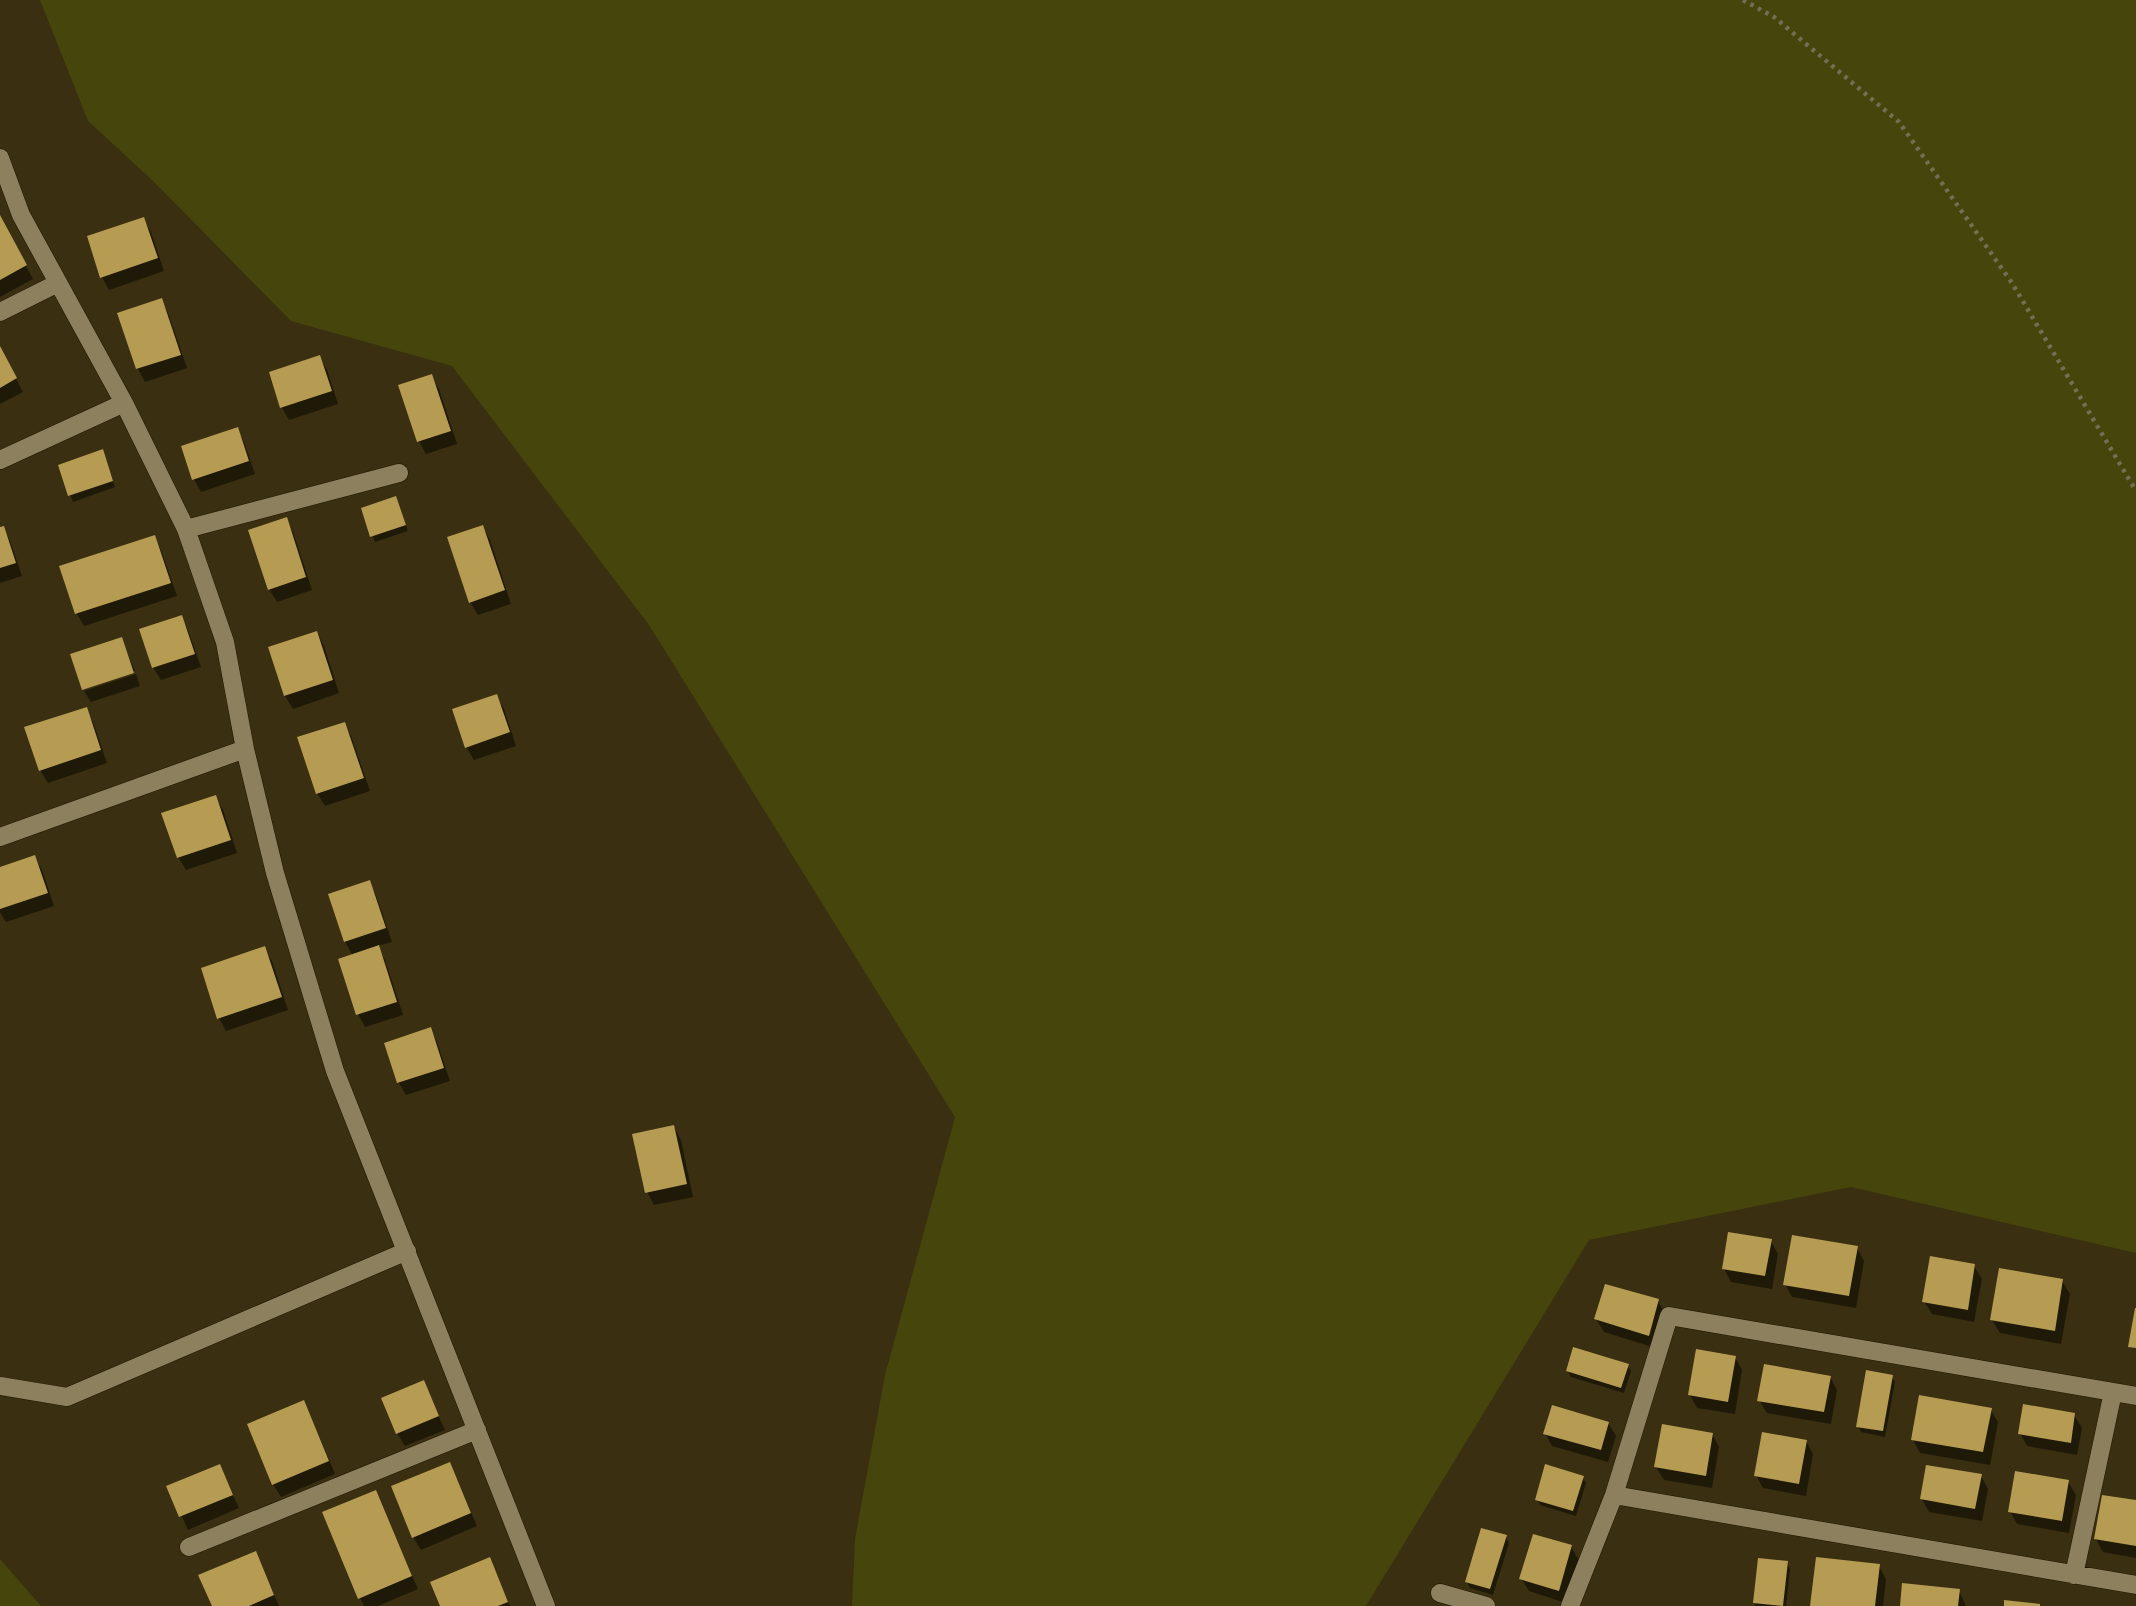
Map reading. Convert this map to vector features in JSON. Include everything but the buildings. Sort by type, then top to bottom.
[{"type":"street","points":[[0,158],[21,215],[124,403],[186,529],[225,642],[244,749],[275,873],[335,1070],[547,1606]]},
{"type":"street","points":[[0,312],[58,283]]},
{"type":"street","points":[[0,460],[124,403]]},
{"type":"street","points":[[186,529],[399,473]]},
{"type":"street","points":[[0,837],[244,749]]},
{"type":"street","points":[[0,1386],[67,1397],[407,1251]]},
{"type":"street","points":[[1570,1606],[1614,1495],[1669,1316],[2136,1396]]},
{"type":"street","points":[[2074,1575],[2113,1392]]},
{"type":"street","points":[[189,1547],[477,1430]]},
{"type":"street","points":[[1614,1495],[2136,1585]]},
{"type":"street","points":[[1440,1593],[1486,1606]]},
{"type":"path","points":[[1743,0],[1774,17],[1899,122],[2012,282],[2136,491]]},
{"type":"shaded area","points":[[40,0],[2136,0],[2136,1253],[1851,1187],[1589,1240],[1366,1606],[852,1606],[855,1539],[885,1375],[955,1117],[649,625],[452,366],[291,321],[152,180],[88,121]]},
{"type":"shaded area","points":[[0,1559],[41,1606],[0,1606]]}]
